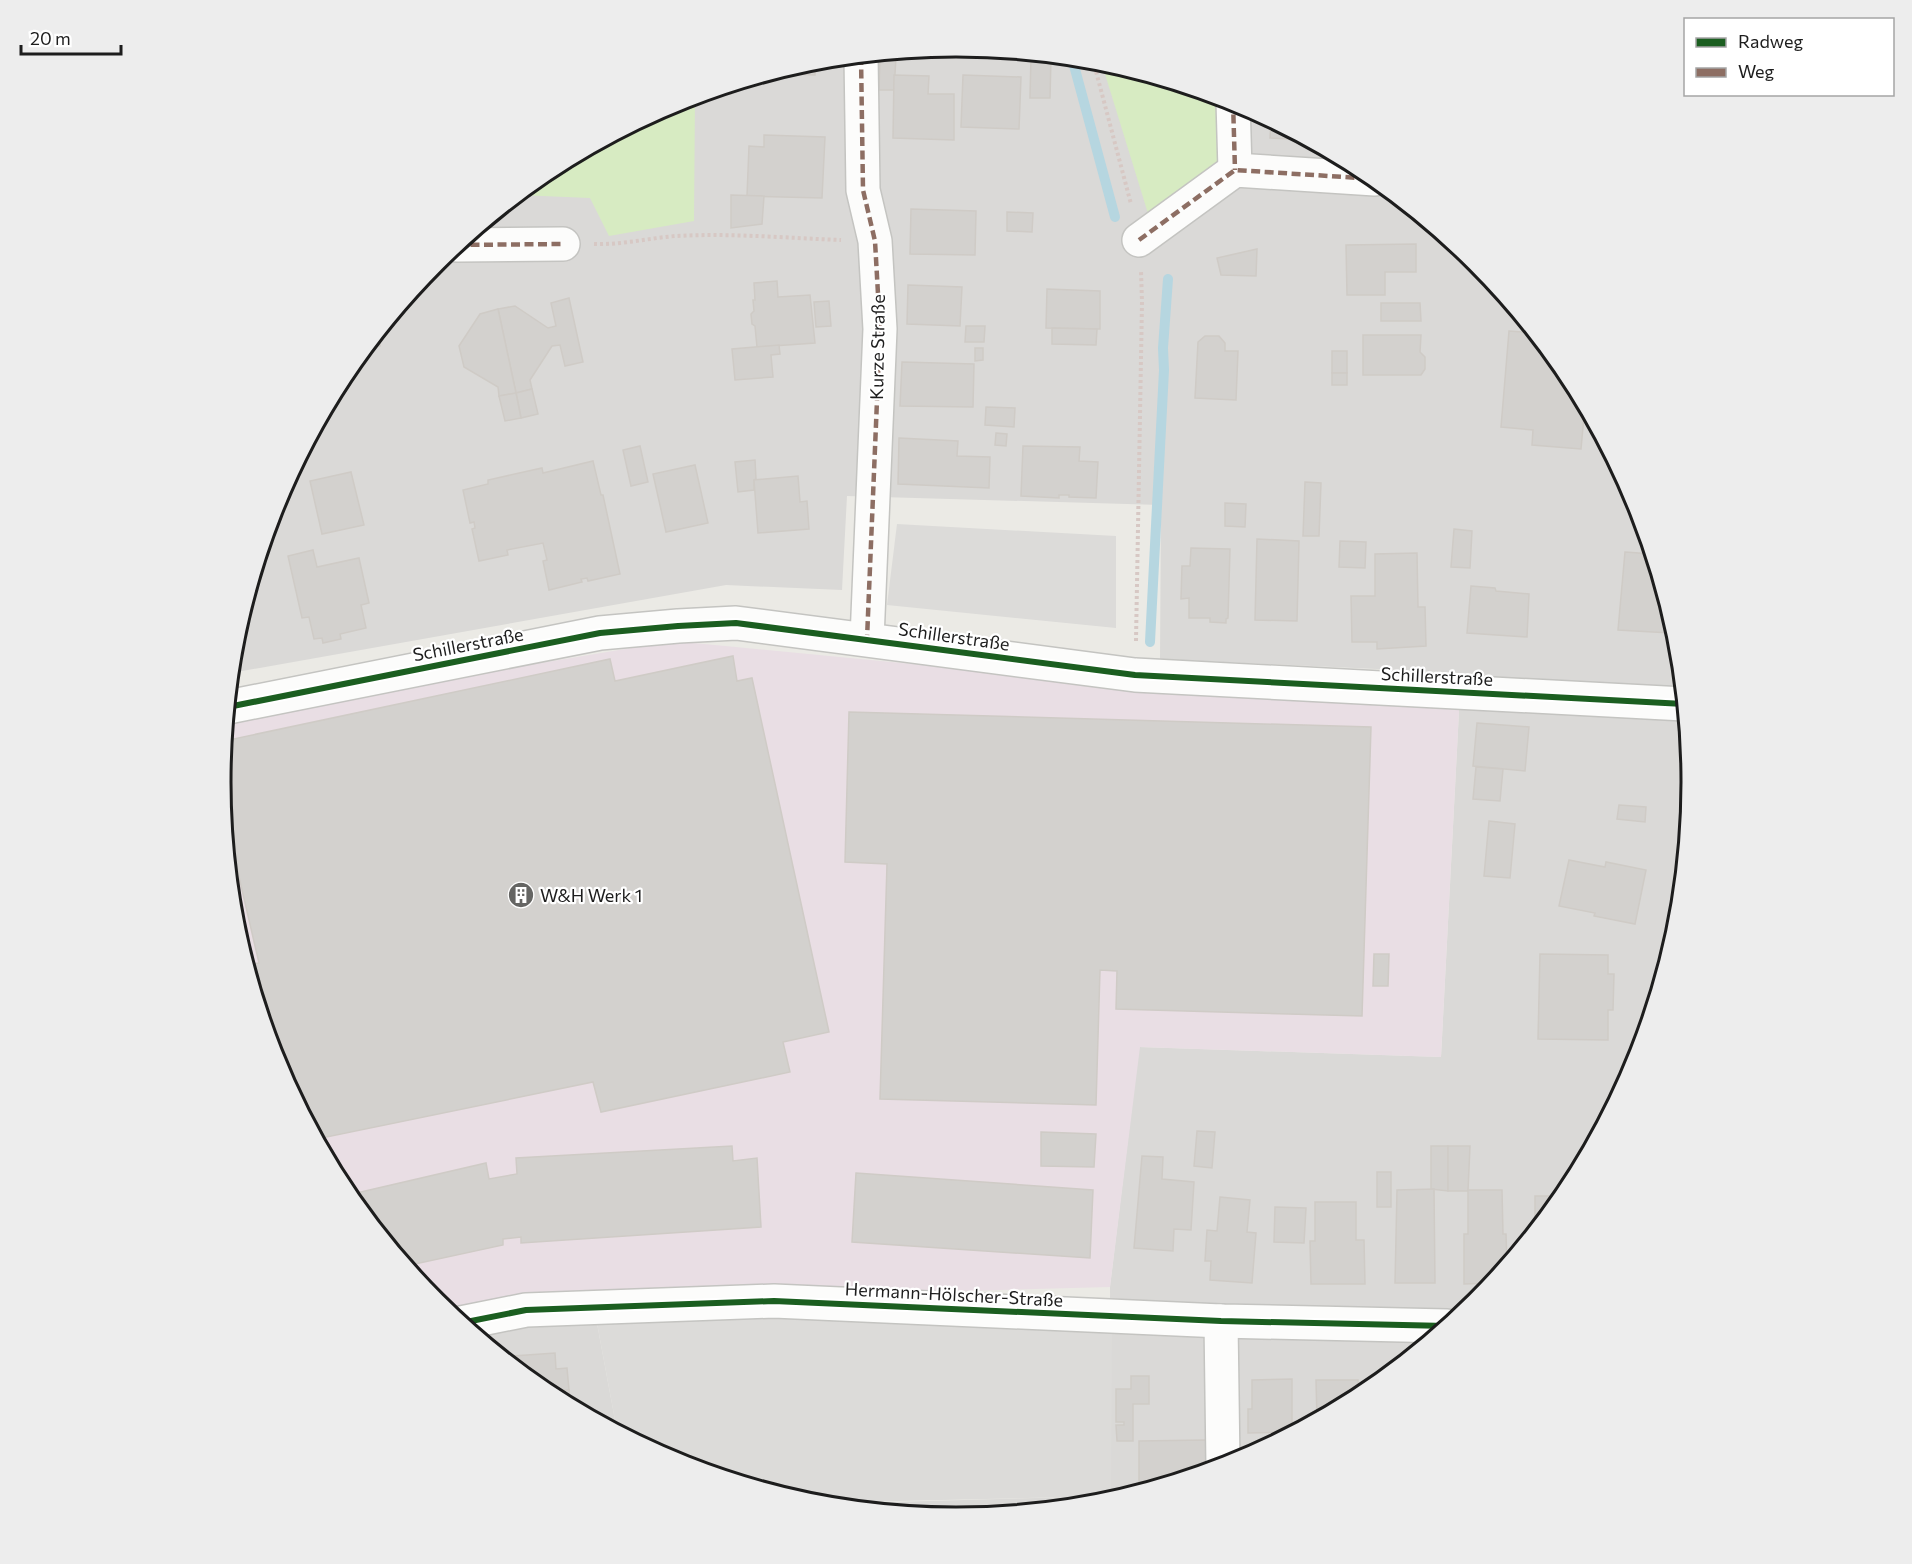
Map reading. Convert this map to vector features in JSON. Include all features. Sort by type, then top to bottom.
[{"type":"street","name":"Kurze Straße","points":[[861,63],[863,190],[875,240],[880,329],[867,639]]},
{"type":"street","points":[[1233,112],[1235,170]]},
{"type":"street","points":[[1139,240],[1235,170],[1357,178]]},
{"type":"street","points":[[469,245],[563,244]]},
{"type":"street","name":"Schillerstraße","points":[[235,706],[600,633],[736,623],[1135,675],[1676,704]]},
{"type":"street","name":"Hermann-Hölscher-Straße","points":[[471,1321],[526,1310],[717,1308],[774,1300],[1221,1321],[1435,1326]]},
{"type":"street","points":[[1221,1321],[1223,1456]]},
{"type":"path","points":[[1097,71],[1139,240],[1142,302],[1135,675]]},
{"type":"path","points":[[563,244],[609,245],[676,236],[715,235],[875,240]]},
{"type":"shaded area","points":[[956,57],[1003,59],[1051,63],[1097,71],[1189,95],[1277,132],[1359,179],[1434,237],[1469,269],[1531,341],[1559,379],[1606,461],[1643,549],[1656,594],[1675,687],[1679,735],[1681,782],[1675,877],[1667,923],[1643,1015],[1626,1059],[1584,1145],[1559,1185],[1501,1260],[1469,1295],[1434,1327],[1359,1385],[1318,1410],[1277,1432],[1189,1469],[1111,1490],[1110,1287],[1139,1047],[1441,1057],[1461,673],[1160,659],[1161,505],[847,496],[842,590],[726,585],[240,671],[256,594],[269,549],[306,461],[353,379],[411,304],[443,269],[478,237],[553,179],[635,132],[723,95],[815,71],[861,63],[909,59]]},
{"type":"shaded area","points":[[897,524],[1116,536],[1116,628],[887,605]]},
{"type":"shaded area","points":[[673,641],[1172,689],[1461,673],[1441,1057],[1140,1047],[1110,1287],[529,1302],[466,1316],[411,1260],[381,1223],[353,1185],[306,1103],[269,1015],[245,923],[237,877],[231,782],[234,720],[378,690]]},
{"type":"shaded area","points":[[776,1311],[1112,1324],[1111,1490],[1075,1497],[869,1502],[815,1493],[723,1469],[679,1452],[615,1422],[596,1318]]},
{"type":"shaded area","points":[[596,1318],[615,1422],[553,1385],[485,1332]]},
{"type":"shaded area","points":[[1074,1497],[1051,1501],[956,1507],[878,1502]]},
{"type":"green space","points":[[1105,73],[1189,95],[1223,108],[1225,165],[1150,220]]},
{"type":"green space","points":[[695,106],[694,221],[609,236],[590,198],[531,196],[594,154],[635,132]]},
{"type":"building","points":[[896,60],[894,90],[879,90],[880,61]]},
{"type":"building","points":[[1031,61],[1051,63],[1050,98],[1030,98]]},
{"type":"building","points":[[815,71],[815,75],[801,74]]},
{"type":"building","points":[[894,75],[929,76],[928,94],[954,94],[954,140],[893,138]]},
{"type":"building","points":[[963,75],[1021,77],[1019,129],[961,127]]},
{"type":"building","points":[[1270,129],[1291,139],[1270,138]]},
{"type":"building","points":[[764,135],[825,137],[822,198],[747,196],[749,146],[764,147]]},
{"type":"building","points":[[731,195],[764,196],[762,224],[731,228]]},
{"type":"building","points":[[911,209],[976,211],[975,255],[910,254]]},
{"type":"building","points":[[1007,212],[1033,213],[1032,232],[1007,231]]},
{"type":"building","points":[[1416,244],[1416,272],[1385,272],[1385,295],[1347,295],[1346,245]]},
{"type":"building","points":[[1257,249],[1256,276],[1221,275],[1217,258]]},
{"type":"building","points":[[777,281],[778,297],[810,295],[815,343],[757,347],[751,314],[754,311],[754,283]]},
{"type":"building","points":[[908,285],[962,287],[960,326],[907,324]]},
{"type":"building","points":[[1047,289],[1100,291],[1100,329],[1046,328]]},
{"type":"building","points":[[569,298],[583,362],[565,366],[560,345],[552,346],[530,380],[532,389],[516,393],[498,309],[515,306],[548,328],[556,326],[551,303]]},
{"type":"building","points":[[829,301],[831,326],[816,327],[814,302]]},
{"type":"building","points":[[1381,303],[1420,303],[1421,321],[1381,321]]},
{"type":"building","points":[[498,309],[516,393],[499,396],[498,387],[464,367],[459,346],[480,314]]},
{"type":"building","points":[[966,326],[985,326],[984,342],[965,342]]},
{"type":"building","points":[[1052,328],[1097,329],[1096,345],[1052,344]]},
{"type":"building","points":[[1509,331],[1524,332],[1559,379],[1584,419],[1581,449],[1532,445],[1533,430],[1501,427]]},
{"type":"building","points":[[1363,335],[1421,335],[1420,352],[1425,357],[1425,369],[1421,375],[1363,375]]},
{"type":"building","points":[[1205,336],[1219,336],[1225,343],[1225,351],[1238,351],[1236,400],[1195,398],[1198,342]]},
{"type":"building","points":[[779,345],[780,354],[771,355],[773,377],[735,380],[732,349]]},
{"type":"building","points":[[975,348],[983,348],[983,360],[975,361]]},
{"type":"building","points":[[1332,351],[1347,351],[1347,373],[1332,373]]},
{"type":"building","points":[[902,362],[974,364],[973,407],[900,406]]},
{"type":"building","points":[[1332,373],[1347,373],[1347,385],[1332,385]]},
{"type":"building","points":[[532,389],[538,414],[521,418],[516,393]]},
{"type":"building","points":[[516,393],[521,418],[505,421],[499,396]]},
{"type":"building","points":[[986,407],[1015,408],[1014,427],[985,425]]},
{"type":"building","points":[[996,433],[1007,434],[1006,446],[995,445]]},
{"type":"building","points":[[899,438],[958,441],[957,456],[990,457],[989,488],[898,484]]},
{"type":"building","points":[[640,446],[648,482],[631,486],[623,450]]},
{"type":"building","points":[[1023,446],[1080,447],[1079,461],[1098,462],[1096,498],[1069,497],[1069,495],[1059,495],[1059,498],[1021,496]]},
{"type":"building","points":[[755,460],[754,490],[738,492],[735,462]]},
{"type":"building","points":[[593,461],[601,495],[603,495],[620,574],[588,581],[587,578],[581,579],[582,582],[549,590],[543,561],[547,560],[543,543],[507,550],[508,555],[479,561],[472,529],[475,528],[474,522],[470,523],[463,490],[488,484],[488,480],[542,468],[543,473]]},
{"type":"building","points":[[695,465],[708,523],[666,532],[653,474]]},
{"type":"building","points":[[351,472],[364,525],[322,534],[310,481]]},
{"type":"building","points":[[798,476],[800,502],[807,501],[809,529],[758,533],[754,480]]},
{"type":"building","points":[[1305,482],[1321,483],[1319,536],[1303,536]]},
{"type":"building","points":[[1225,503],[1246,504],[1245,527],[1225,526]]},
{"type":"building","points":[[1454,529],[1472,531],[1470,568],[1451,567]]},
{"type":"building","points":[[1257,539],[1299,541],[1297,621],[1255,620]]},
{"type":"building","points":[[1340,541],[1366,542],[1365,568],[1339,567]]},
{"type":"building","points":[[1191,548],[1230,549],[1226,623],[1210,622],[1210,618],[1189,618],[1189,598],[1181,599],[1182,566],[1190,566]]},
{"type":"building","points":[[313,550],[317,567],[359,558],[369,603],[361,605],[366,628],[340,634],[341,639],[323,643],[322,638],[314,639],[309,617],[302,618],[288,556]]},
{"type":"building","points":[[1625,552],[1644,553],[1665,633],[1618,630]]},
{"type":"building","points":[[1417,553],[1418,607],[1425,607],[1426,646],[1377,649],[1377,642],[1352,642],[1351,596],[1375,596],[1375,554]]},
{"type":"building","points":[[1471,586],[1529,594],[1527,637],[1467,633]]},
{"type":"building","name":"W&H Werk 1","points":[[733,656],[737,681],[752,678],[829,1032],[783,1042],[790,1072],[601,1112],[593,1082],[324,1137],[286,1059],[269,1015],[255,964],[259,963],[236,863],[231,782],[233,739],[610,659],[615,681]]},
{"type":"building","points":[[849,712],[1371,727],[1362,1016],[1116,1009],[1117,971],[1100,970],[1096,1105],[880,1099],[887,864],[845,862]]},
{"type":"building","points":[[1477,723],[1529,727],[1525,771],[1473,766]]},
{"type":"building","points":[[1476,767],[1503,769],[1500,801],[1473,799]]},
{"type":"building","points":[[1619,805],[1646,807],[1645,822],[1617,819]]},
{"type":"building","points":[[1489,821],[1515,824],[1510,878],[1484,876]]},
{"type":"building","points":[[1569,860],[1605,867],[1606,862],[1646,870],[1635,924],[1559,906]]},
{"type":"building","points":[[1374,954],[1389,954],[1388,986],[1373,986]]},
{"type":"building","points":[[1540,954],[1608,955],[1608,974],[1614,974],[1613,1010],[1608,1010],[1608,1040],[1538,1039]]},
{"type":"building","points":[[1197,1131],[1215,1132],[1212,1168],[1194,1166]]},
{"type":"building","points":[[1041,1132],[1096,1134],[1094,1167],[1041,1166]]},
{"type":"building","points":[[732,1146],[733,1161],[757,1158],[761,1227],[521,1243],[521,1237],[503,1239],[503,1245],[415,1264],[359,1193],[486,1163],[489,1179],[517,1174],[516,1158]]},
{"type":"building","points":[[1431,1146],[1448,1146],[1448,1191],[1431,1189]]},
{"type":"building","points":[[1448,1146],[1470,1146],[1468,1191],[1448,1191]]},
{"type":"building","points":[[1142,1156],[1163,1157],[1162,1179],[1194,1182],[1191,1230],[1174,1229],[1173,1251],[1134,1248]]},
{"type":"building","points":[[1377,1172],[1391,1172],[1391,1207],[1377,1207]]},
{"type":"building","points":[[856,1173],[1093,1190],[1090,1258],[852,1242]]},
{"type":"building","points":[[1434,1189],[1435,1283],[1395,1283],[1397,1190]]},
{"type":"building","points":[[1468,1190],[1502,1190],[1503,1234],[1506,1234],[1507,1253],[1480,1283],[1464,1284],[1464,1234],[1468,1234]]},
{"type":"building","points":[[1535,1196],[1551,1196],[1535,1218]]},
{"type":"building","points":[[1220,1197],[1250,1200],[1247,1232],[1256,1233],[1252,1283],[1210,1280],[1211,1261],[1205,1261],[1207,1230],[1217,1231]]},
{"type":"building","points":[[1315,1202],[1356,1202],[1356,1240],[1364,1240],[1365,1284],[1311,1284],[1310,1241],[1315,1241]]},
{"type":"building","points":[[1275,1207],[1306,1208],[1304,1243],[1274,1242]]},
{"type":"building","points":[[555,1353],[556,1369],[567,1368],[569,1390],[562,1391],[514,1356]]},
{"type":"building","points":[[1131,1376],[1149,1376],[1149,1404],[1133,1404],[1133,1441],[1117,1441],[1116,1425],[1124,1425],[1124,1422],[1116,1422],[1116,1389],[1131,1389]]},
{"type":"building","points":[[1292,1379],[1292,1424],[1276,1432],[1248,1433],[1248,1409],[1252,1409],[1252,1380]]},
{"type":"building","points":[[1316,1380],[1358,1380],[1358,1386],[1317,1411]]},
{"type":"building","points":[[1206,1440],[1206,1462],[1139,1483],[1139,1441]]},
{"type":"waterway","points":[[1074,67],[1115,217]]},
{"type":"waterway","points":[[1150,642],[1168,279]]},
{"type":"marked path","points":[[861,63],[863,190],[875,241],[880,329],[867,639]]},
{"type":"marked path","points":[[1233,112],[1235,170]]},
{"type":"marked path","points":[[1139,240],[1235,170],[1357,178]]},
{"type":"marked path","points":[[469,245],[563,244]]},
{"type":"cycle path","points":[[235,706],[600,633],[736,623],[1135,675],[1676,704]]},
{"type":"cycle path","points":[[471,1321],[526,1310],[774,1301],[1221,1321],[1435,1326]]},
{"type":"place","name":"W&H Werk 1","points":[[521,895]]}]
